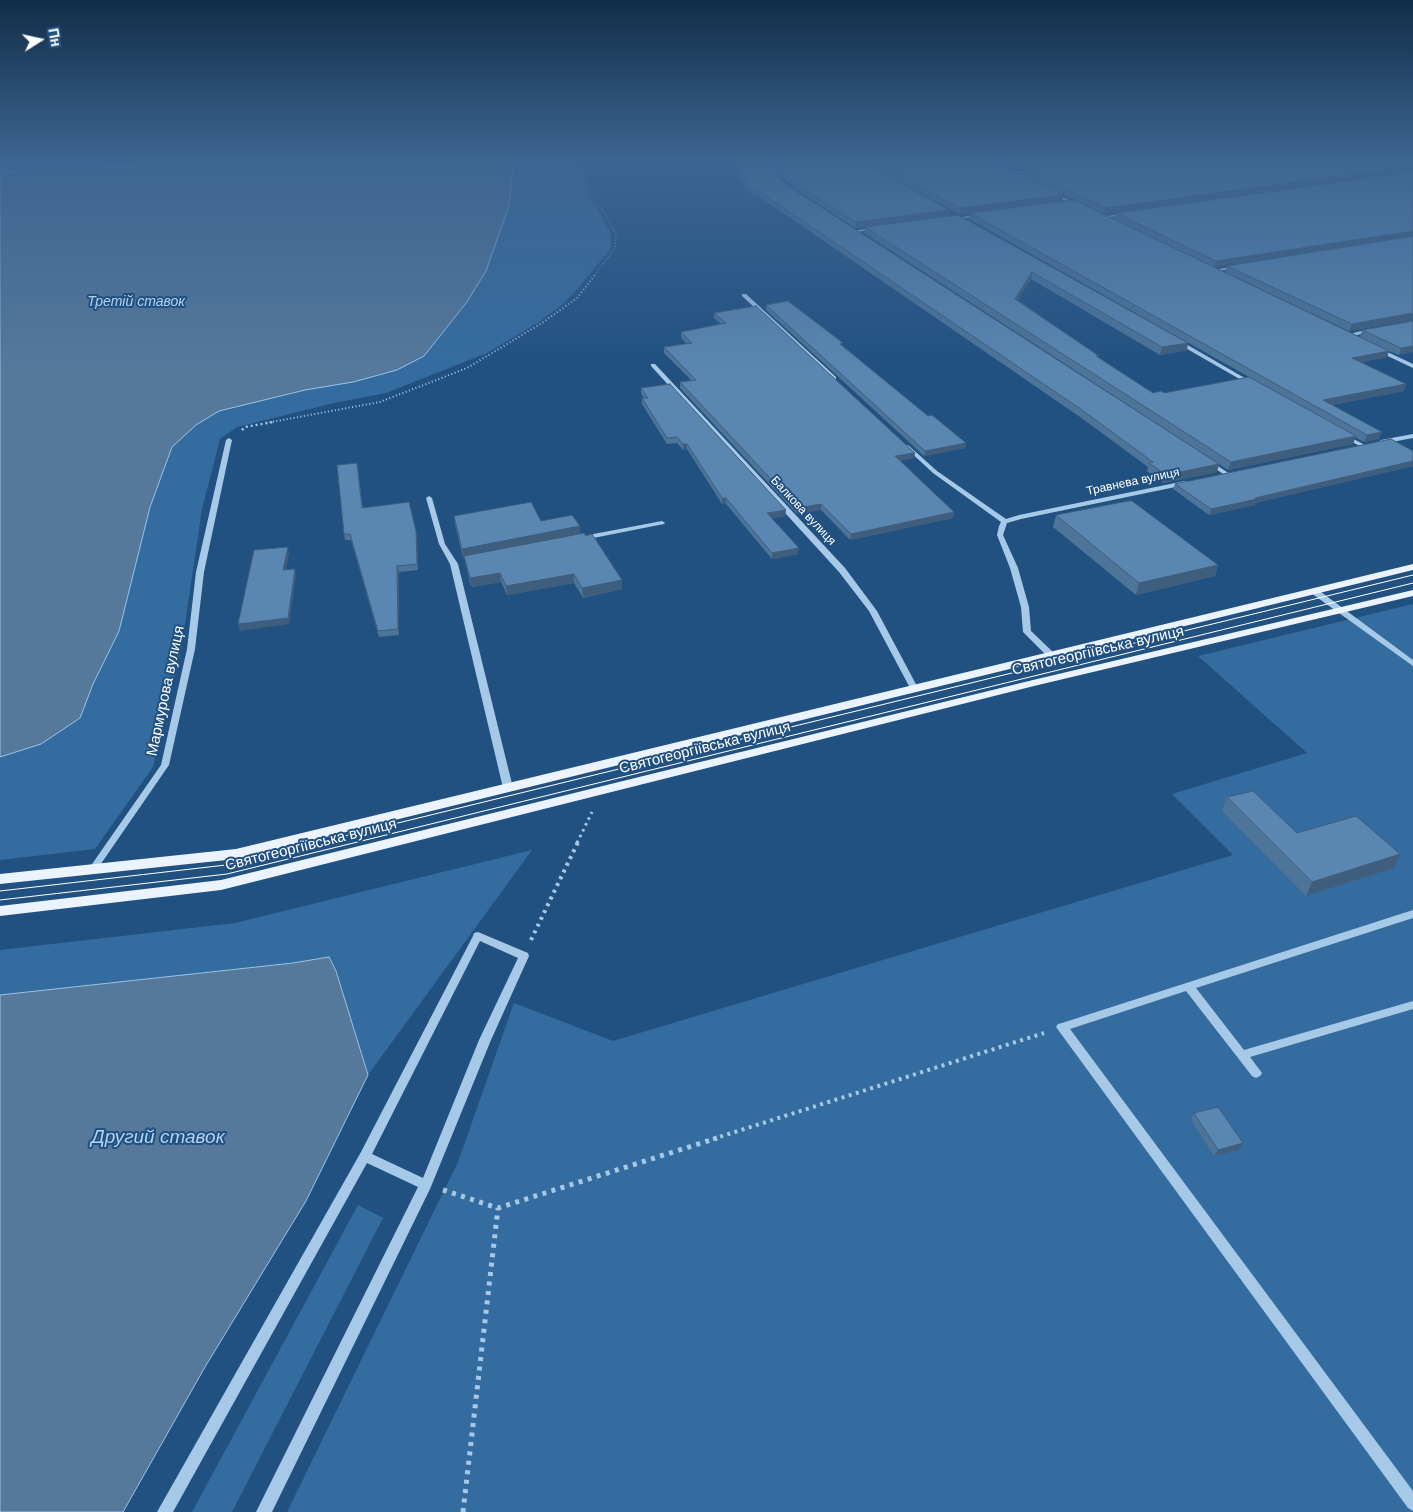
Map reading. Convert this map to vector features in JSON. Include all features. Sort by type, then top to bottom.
[{"type":"main road","name":"Святогеоргіївська вулиця","points":[[0,880],[236,854],[1413,566]]},
{"type":"main road","name":"Святогеоргіївська вулиця","points":[[0,911],[221,884],[1033,683],[1413,593]]},
{"type":"street","points":[[856,231],[866,230]]},
{"type":"street","points":[[856,231],[862,235]]},
{"type":"street","points":[[1206,266],[1223,274]]},
{"type":"street","points":[[1214,270],[1243,266]]},
{"type":"street","points":[[744,295],[840,383]]},
{"type":"street","points":[[1348,334],[1376,329]]},
{"type":"street","points":[[1339,330],[1356,338]]},
{"type":"street","points":[[1173,339],[1259,388]]},
{"type":"street","points":[[1372,346],[1413,366]]},
{"type":"street","name":"Балкова вулиця","points":[[653,365],[842,570],[873,611],[914,688]]},
{"type":"street","points":[[1336,431],[1362,445]]},
{"type":"street","points":[[1352,448],[1413,436]]},
{"type":"street","name":"Мармурова вулиця","points":[[92,869],[165,765],[192,649],[200,572],[228,440]]},
{"type":"street","points":[[905,444],[935,472],[1006,522],[1002,526],[1000,535],[1019,585],[1025,607],[1027,632],[1051,655]]},
{"type":"street","points":[[1202,458],[1227,474]]},
{"type":"street","points":[[1217,476],[1236,472]]},
{"type":"street","name":"Травнева вулиця","points":[[1006,522],[1019,517],[1189,482]]},
{"type":"street","points":[[429,498],[442,544],[454,564],[508,788]]},
{"type":"street","points":[[577,539],[662,522]]},
{"type":"street","points":[[454,564],[463,562]]},
{"type":"street","points":[[1314,591],[1413,664]]},
{"type":"street","points":[[1413,914],[1062,1027],[1413,1503]]},
{"type":"street","points":[[165,1512],[365,1156],[478,936],[524,956],[485,1040],[426,1185],[264,1512]]},
{"type":"street","points":[[1188,986],[1256,1073]]},
{"type":"street","points":[[1243,1055],[1413,1005]]},
{"type":"street","points":[[365,1156],[426,1185]]},
{"type":"path","points":[[228,440],[245,428],[380,402],[467,368],[542,323],[577,298],[615,248],[616,234],[614,230]]},
{"type":"path","points":[[524,956],[580,837]]},
{"type":"path","points":[[426,1185],[498,1208],[1062,1027]]},
{"type":"path","points":[[463,1512],[498,1208]]},
{"type":"shaded area","name":"Третій ставок","points":[[0,230],[609,230],[611,234],[611,248],[563,304],[539,322],[487,353],[386,393],[334,403],[237,427],[220,439],[202,509],[181,651],[153,767],[95,849],[0,860]]},
{"type":"shaded area","points":[[1413,604],[1413,1512],[287,1512],[458,1162],[514,1003],[613,1041],[1233,855],[1172,794],[1307,753],[1198,656]]},
{"type":"shaded area","points":[[532,850],[368,1075],[336,971],[329,957],[293,963],[0,995],[0,950],[235,923]]},
{"type":"shaded area","points":[[358,1205],[383,1218],[232,1512],[192,1512]]},
{"type":"water","name":"Третій ставок","points":[[0,230],[501,230],[486,271],[467,302],[424,356],[397,370],[353,382],[305,390],[219,411],[196,425],[172,447],[150,507],[119,631],[93,684],[80,718],[41,744],[0,757]]},
{"type":"water","name":"Другий ставок","points":[[329,957],[336,971],[368,1075],[306,1201],[205,1367],[123,1512],[0,1512],[0,995],[293,963]]},
{"type":"building","points":[[815,230],[855,230],[1219,464],[1166,475],[1149,463],[1153,462],[1082,410]]},
{"type":"building","points":[[869,230],[984,230],[1188,343],[1162,347],[1032,272],[1015,299],[1099,356],[1096,356],[1153,393],[1161,391],[1164,393],[1249,377],[1356,436],[1231,462]]},
{"type":"building","points":[[1000,230],[1136,230],[1389,351],[1352,358],[1406,384],[1323,400],[1382,432],[1367,435]]},
{"type":"building","points":[[1150,230],[1413,230],[1413,231],[1216,261]]},
{"type":"building","points":[[1413,236],[1413,313],[1352,324],[1227,266]]},
{"type":"building","points":[[788,301],[843,343],[840,344],[928,416],[932,415],[966,443],[925,451],[766,305]]},
{"type":"building","points":[[756,306],[915,453],[895,456],[954,512],[851,534],[821,504],[798,508],[680,382],[696,380],[664,347],[692,343],[681,332],[726,323],[714,313]]},
{"type":"building","points":[[1413,321],[1413,346],[1401,348],[1362,330]]},
{"type":"building","points":[[670,384],[786,510],[767,513],[799,548],[772,553],[726,498],[722,498],[687,444],[683,444],[677,437],[667,438],[642,398],[648,398],[641,388]]},
{"type":"building","points":[[1391,439],[1413,451],[1413,461],[1211,509],[1175,484]]},
{"type":"building","points":[[357,463],[362,508],[409,502],[416,531],[417,564],[397,566],[398,629],[378,631],[350,534],[344,534],[337,465]]},
{"type":"building","points":[[1132,501],[1218,565],[1139,583],[1056,515]]},
{"type":"building","points":[[531,502],[541,521],[572,515],[580,526],[462,549],[454,516]]},
{"type":"building","points":[[584,533],[586,536],[592,534],[622,580],[582,588],[574,574],[506,586],[500,573],[470,578],[464,556]]},
{"type":"building","points":[[288,547],[283,570],[295,569],[288,618],[238,624],[254,550]]},
{"type":"building","points":[[1253,791],[1297,833],[1356,816],[1400,854],[1312,882],[1227,797]]},
{"type":"building","points":[[1218,1107],[1243,1143],[1218,1150],[1194,1113]]},
{"type":"tram line","points":[[0,891],[226,865],[1413,575]]},
{"type":"tram line","points":[[0,900],[227,874],[1413,583]]}]
